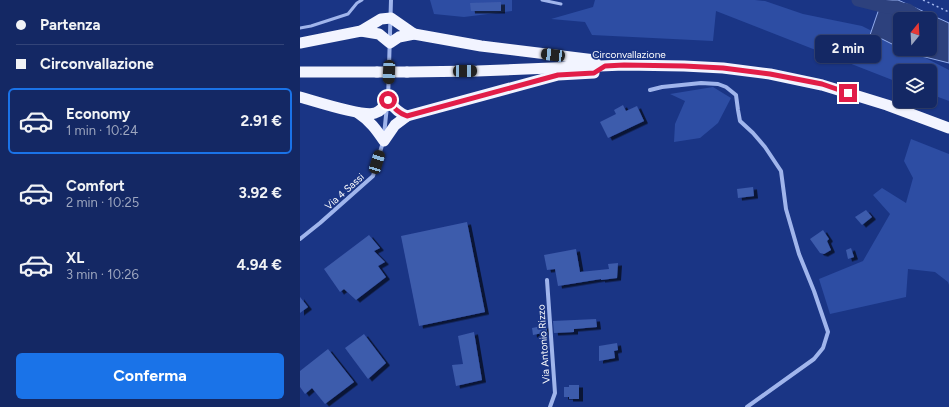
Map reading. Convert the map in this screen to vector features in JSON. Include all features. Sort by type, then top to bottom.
[{"type":"highway","points":[[361,31],[380,19],[391,18],[414,34]]},
{"type":"highway","points":[[300,43],[361,31],[379,34],[390,43],[399,37],[414,34],[481,46],[596,60],[605,66],[594,73],[558,75],[407,116],[395,125],[384,141],[372,124],[358,113]]},
{"type":"highway","name":"Circonvallazione","points":[[300,72],[407,72],[624,65],[723,68],[770,74],[822,84],[949,128]]},
{"type":"highway","points":[[300,96],[358,113],[368,114],[381,110],[388,100],[397,111],[407,116]]},
{"type":"street","name":"Via 4 Sassi","points":[[300,239],[373,176],[384,141],[388,100],[391,0]]},
{"type":"street","points":[[650,90],[662,87],[700,84],[718,84],[726,87],[736,95],[740,121],[765,147],[781,171],[786,210],[799,254],[828,332],[823,348],[814,359],[747,407]]},
{"type":"street","name":"Via Antonio Rizzo","points":[[547,280],[555,393],[550,407]]},
{"type":"lane","points":[[300,28],[348,14],[357,3],[362,0]]},
{"type":"lane","points":[[542,0],[561,4]]},
{"type":"path","points":[[923,0],[949,12]]},
{"type":"shaded area","points":[[430,0],[512,0],[512,11],[464,17],[434,14]]},
{"type":"shaded area","points":[[595,0],[755,0],[765,1],[803,14],[862,26],[893,42],[893,56],[922,56],[949,70],[949,101],[937,97],[937,64],[893,64],[893,80],[716,11],[713,41],[592,35],[585,22],[551,19],[593,7]]},
{"type":"shaded area","points":[[882,0],[898,0],[925,12],[893,12],[893,44],[870,35]]},
{"type":"shaded area","points":[[937,18],[949,23],[949,63],[921,56],[937,56]]},
{"type":"shaded area","points":[[713,87],[731,98],[718,123],[700,138],[674,142],[675,124],[685,101],[670,94]]},
{"type":"shaded area","points":[[911,139],[949,154],[949,285],[948,282],[935,272],[908,269],[906,297],[830,314],[819,279],[863,261],[890,214],[873,195],[882,188],[906,203],[913,178],[904,161]]},
{"type":"building","points":[[501,2],[501,11],[471,11],[470,3]]},
{"type":"building","points":[[623,105],[626,111],[637,106],[644,121],[608,138],[600,122],[616,114],[614,110]]},
{"type":"building","points":[[753,187],[754,196],[738,198],[737,189]]},
{"type":"building","points":[[866,210],[872,217],[862,225],[855,217]]},
{"type":"building","points":[[467,222],[485,312],[419,326],[401,236]]},
{"type":"building","points":[[823,230],[829,239],[827,241],[831,250],[824,254],[820,253],[810,239]]},
{"type":"building","points":[[369,235],[380,248],[374,251],[385,262],[378,266],[386,277],[356,300],[344,289],[340,292],[324,269]]},
{"type":"building","points":[[851,248],[854,257],[848,259],[846,250]]},
{"type":"building","points":[[576,249],[580,272],[609,269],[608,264],[618,263],[617,278],[558,286],[555,269],[547,270],[544,255]]},
{"type":"building","points":[[300,297],[308,307],[300,313]]},
{"type":"building","points":[[596,319],[597,327],[574,329],[574,332],[554,333],[553,321]]},
{"type":"building","points":[[547,325],[547,332],[533,335],[532,328]]},
{"type":"building","points":[[474,332],[482,380],[456,386],[452,365],[463,364],[458,336]]},
{"type":"building","points":[[364,334],[386,363],[368,379],[345,348]]},
{"type":"building","points":[[617,343],[618,350],[614,351],[615,358],[599,361],[599,346]]},
{"type":"building","points":[[328,349],[354,382],[325,404],[312,388],[305,394],[300,387],[300,371]]},
{"type":"building","points":[[569,385],[579,385],[579,399],[569,399],[569,397],[564,397],[564,387],[569,387]]},
{"type":"waterway","points":[[858,0],[908,10],[911,12]]},
{"type":"route","points":[[388,100],[397,111],[407,116],[558,75],[594,73],[605,66],[624,65],[723,68],[770,74],[822,84],[848,93]]}]
